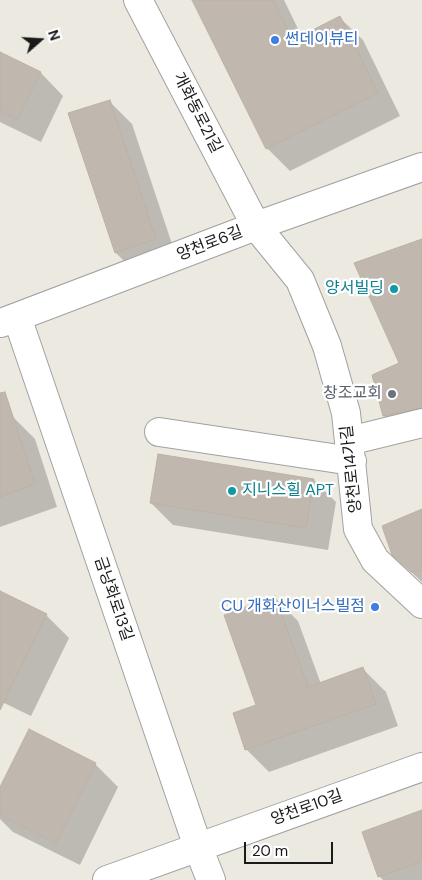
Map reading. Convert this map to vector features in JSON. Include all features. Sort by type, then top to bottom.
[{"type":"street","name":"개화동로21길","points":[[138,0],[256,226]]},
{"type":"street","name":"양천로6길","points":[[9,320],[256,226],[422,167]]},
{"type":"street","name":"양천로14가길","points":[[256,226],[300,280],[327,346],[346,413],[358,529],[375,560],[419,597]]},
{"type":"street","name":"금낭화로13길","points":[[9,320],[211,880]]},
{"type":"street","points":[[159,432],[350,451],[422,423]]},
{"type":"street","name":"양천로10길","points":[[107,880],[422,767]]},
{"type":"building","points":[[192,0],[273,0],[293,40],[340,16],[378,93],[266,149]]},
{"type":"building","points":[[0,52],[41,72],[17,120],[0,111]]},
{"type":"building","points":[[110,100],[156,239],[115,253],[68,113]]},
{"type":"building","points":[[422,239],[422,408],[383,416],[372,375],[399,363],[354,263]]},
{"type":"building","points":[[5,392],[35,484],[0,497],[0,393]]},
{"type":"building","name":"지니스힐 APT","points":[[158,454],[314,479],[306,528],[150,503]]},
{"type":"building","points":[[422,509],[422,570],[411,572],[392,555],[382,526]]},
{"type":"building","points":[[0,591],[47,614],[0,710]]},
{"type":"building","points":[[275,596],[308,687],[363,667],[376,704],[245,750],[233,713],[256,705],[224,615]]},
{"type":"building","points":[[29,729],[96,763],[56,843],[0,815],[0,787]]},
{"type":"building","points":[[422,810],[422,861],[378,877],[362,832]]},
{"type":"place","name":"썬데이뷰티","points":[[275,40]]},
{"type":"place","name":"양서빌딩","points":[[394,289]]},
{"type":"place","name":"창조교회","points":[[392,394]]},
{"type":"place","name":"지니스힐 APT","points":[[232,491]]},
{"type":"place","name":"CU 개화산이너스빌점","points":[[375,607]]}]
